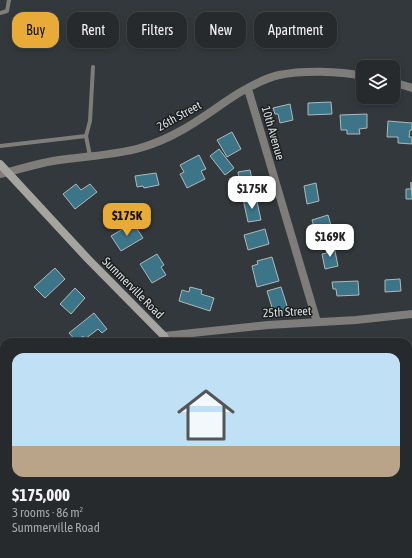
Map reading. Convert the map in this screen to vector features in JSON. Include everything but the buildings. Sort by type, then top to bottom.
[{"type":"main road","name":"Summerville Road","points":[[0,164],[4,173],[164,338]]},
{"type":"street","name":"26th Street","points":[[4,173],[52,161],[140,148],[171,137],[202,119],[226,101],[266,80],[279,75],[293,73],[345,73],[356,75]]},
{"type":"street","points":[[400,84],[412,88]]},
{"type":"street","name":"10th Avenue","points":[[248,89],[316,322]]},
{"type":"street","name":"25th Street","points":[[172,338],[268,325],[356,320],[412,314]]},
{"type":"lane","points":[[0,13],[7,11],[10,0]]},
{"type":"lane","points":[[90,156],[86,136],[90,121],[93,67]]},
{"type":"lane","points":[[0,146],[86,136]]}]
